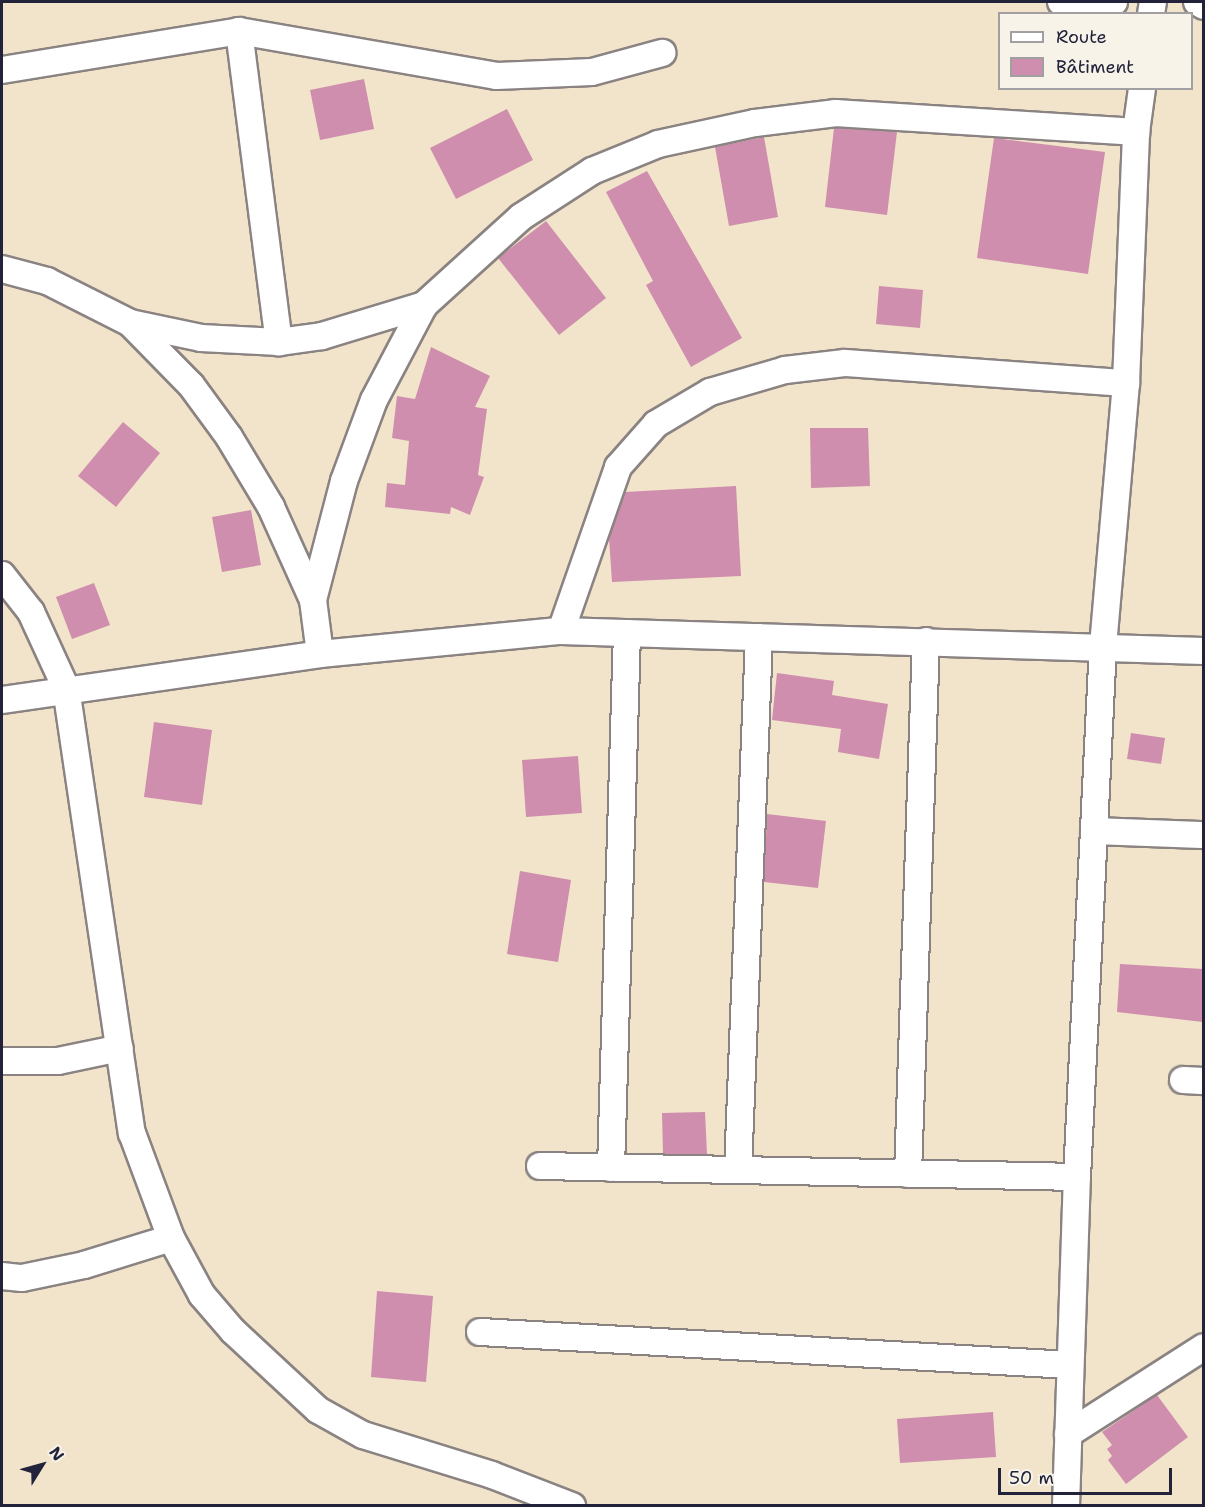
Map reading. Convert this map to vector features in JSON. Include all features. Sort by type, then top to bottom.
[{"type":"street","points":[[1061,2],[1088,12]]},
{"type":"street","points":[[1197,2],[1203,6]]},
{"type":"street","points":[[239,31],[279,342]]},
{"type":"street","points":[[2,70],[239,31],[496,76],[592,72],[662,53]]},
{"type":"street","points":[[1066,1506],[1077,1177],[1103,646],[1126,383],[1136,132],[1142,90]]},
{"type":"street","points":[[313,600],[344,481],[374,400],[424,305],[521,217],[592,171],[658,144],[755,123],[836,113],[1136,132]]},
{"type":"street","points":[[2,269],[47,281],[130,323],[201,339],[279,342],[322,336],[424,305]]},
{"type":"street","points":[[130,323],[191,386],[229,437],[271,507],[313,600],[320,654]]},
{"type":"street","points":[[561,631],[618,467],[656,424],[710,392],[785,370],[845,363],[1126,383]]},
{"type":"street","points":[[2,575],[31,612],[66,688],[132,1133],[171,1238],[202,1295],[233,1331],[318,1410],[363,1435],[492,1475],[572,1506]]},
{"type":"street","points":[[2,700],[66,688],[320,654],[561,631],[1103,646],[1203,651]]},
{"type":"street","points":[[611,1168],[627,633]]},
{"type":"street","points":[[738,1170],[759,637]]},
{"type":"street","points":[[908,1174],[926,641]]},
{"type":"street","points":[[1094,831],[1203,835]]},
{"type":"street","points":[[2,1061],[58,1061],[120,1048]]},
{"type":"street","points":[[540,1166],[1077,1177]]},
{"type":"street","points":[[2,1276],[22,1278],[84,1265],[171,1238]]},
{"type":"street","points":[[480,1332],[1070,1365]]},
{"type":"street","points":[[1068,1434],[1203,1347]]},
{"type":"building","points":[[364,79],[374,129],[320,140],[310,90]]},
{"type":"building","points":[[507,109],[533,160],[456,199],[430,148]]},
{"type":"building","points":[[834,128],[897,132],[887,215],[825,207]]},
{"type":"building","points":[[764,137],[778,217],[729,226],[715,147]]},
{"type":"building","points":[[994,138],[1105,152],[1088,274],[977,258]]},
{"type":"building","points":[[647,171],[742,338],[691,367],[646,285],[653,281],[606,192]]},
{"type":"building","points":[[546,221],[606,298],[559,335],[498,258]]},
{"type":"building","points":[[879,286],[923,290],[920,328],[876,324]]},
{"type":"building","points":[[431,347],[490,376],[475,407],[487,409],[478,475],[484,477],[470,515],[451,507],[450,514],[385,507],[387,483],[405,485],[409,441],[392,438],[397,396],[415,399]]},
{"type":"building","points":[[123,422],[160,453],[116,507],[78,476]]},
{"type":"building","points":[[810,428],[868,428],[870,486],[811,488]]},
{"type":"building","points":[[736,486],[741,576],[612,582],[609,538],[625,492]]},
{"type":"building","points":[[251,510],[261,565],[222,572],[212,517]]},
{"type":"building","points":[[94,583],[110,625],[72,639],[56,597]]},
{"type":"building","points":[[777,673],[834,681],[832,695],[888,704],[879,759],[838,752],[841,729],[772,720]]},
{"type":"building","points":[[154,722],[212,730],[202,805],[144,797]]},
{"type":"building","points":[[1131,733],[1165,738],[1161,764],[1127,759]]},
{"type":"building","points":[[578,756],[582,813],[526,817],[522,760]]},
{"type":"building","points":[[767,814],[826,821],[818,888],[764,882]]},
{"type":"building","points":[[520,871],[571,880],[558,962],[507,954]]},
{"type":"building","points":[[1120,964],[1203,969],[1203,1022],[1117,1012]]},
{"type":"building","points":[[705,1112],[707,1154],[663,1154],[662,1113]]},
{"type":"building","points":[[377,1291],[433,1296],[426,1382],[371,1377]]},
{"type":"building","points":[[1157,1395],[1188,1437],[1126,1484],[1108,1460],[1112,1456],[1107,1449],[1112,1445],[1102,1432]]},
{"type":"building","points":[[993,1412],[996,1457],[900,1463],[897,1419]]}]
